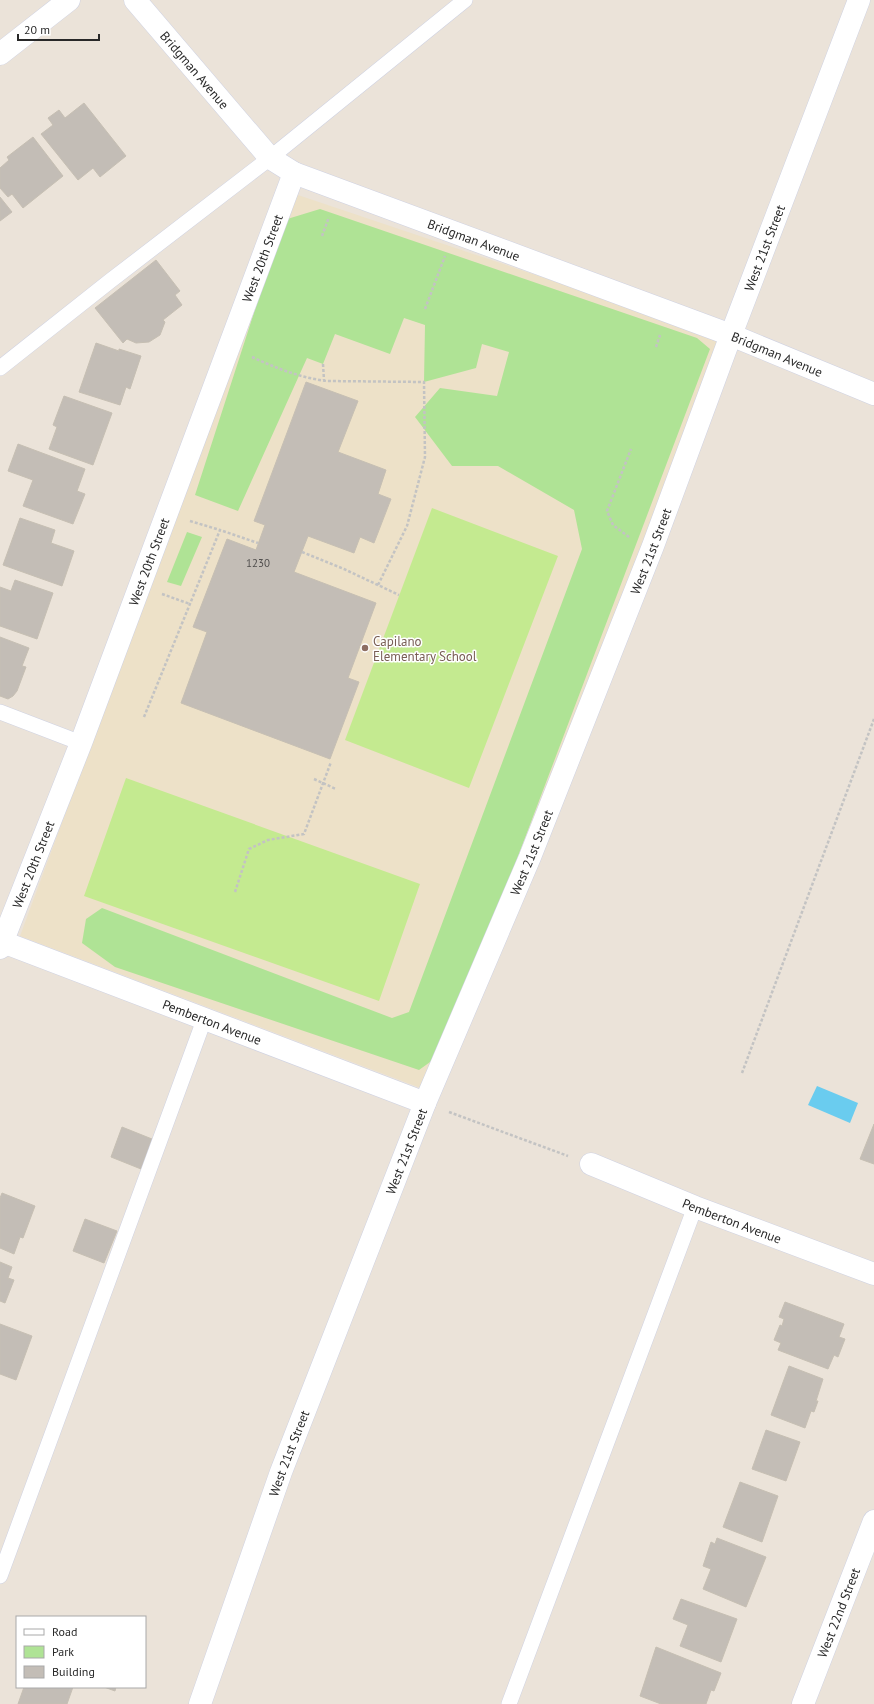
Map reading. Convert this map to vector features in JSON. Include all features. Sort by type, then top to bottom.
[{"type":"street","points":[[0,54],[69,0]]},
{"type":"street","name":"Bridgman Avenue","points":[[135,0],[270,158],[294,173],[731,336],[874,394]]},
{"type":"street","name":"West 21st Street","points":[[200,1704],[281,1472],[425,1103],[530,857],[653,546],[858,0]]},
{"type":"street","name":"West 20th Street","points":[[1,944],[81,743],[294,173]]},
{"type":"street","name":"Pemberton Avenue","points":[[1,944],[425,1103]]},
{"type":"street","name":"Pemberton Avenue","points":[[591,1164],[695,1207],[874,1274]]},
{"type":"street","name":"West 22nd Street","points":[[804,1704],[874,1521]]},
{"type":"lane","points":[[0,368],[270,158],[465,0]]},
{"type":"lane","points":[[0,712],[81,743]]},
{"type":"lane","points":[[0,1576],[204,1020]]},
{"type":"lane","points":[[509,1704],[695,1207]]},
{"type":"path","points":[[322,236],[329,217]]},
{"type":"path","points":[[425,309],[445,255]]},
{"type":"path","points":[[250,356],[272,366],[313,379],[424,382],[425,457],[407,526],[378,585]]},
{"type":"path","points":[[323,364],[324,380]]},
{"type":"path","points":[[631,449],[608,511],[613,525],[631,538]]},
{"type":"path","points":[[187,520],[258,544]]},
{"type":"path","points":[[144,718],[220,530]]},
{"type":"path","points":[[302,552],[399,595]]},
{"type":"path","points":[[157,592],[190,604]]},
{"type":"path","points":[[742,1073],[874,719]]},
{"type":"path","points":[[235,892],[249,849],[268,840],[304,834],[330,762]]},
{"type":"path","points":[[314,779],[322,784],[336,789]]},
{"type":"path","points":[[425,1103],[591,1164]]},
{"type":"shaded area","name":"Capilano Elementary School","points":[[295,194],[720,337],[713,360],[434,1093],[20,936]]},
{"type":"green space","points":[[320,209],[697,338],[710,349],[444,1052],[419,1070],[115,967],[82,943],[86,919],[102,908],[392,1018],[409,1012],[582,549],[574,510],[498,466],[452,466],[415,417],[440,388],[497,396],[509,352],[482,344],[476,368],[424,382],[425,325],[404,318],[390,354],[335,334],[323,364],[307,358],[238,511],[195,495],[284,220]]},
{"type":"green space","points":[[432,508],[558,556],[469,788],[345,740]]},
{"type":"green space","points":[[187,532],[202,537],[181,586],[167,582]]},
{"type":"green space","points":[[126,778],[420,884],[379,1001],[84,896]]},
{"type":"water","points":[[817,1086],[858,1103],[850,1123],[808,1105]]},
{"type":"building","points":[[84,103],[126,156],[100,177],[93,168],[78,180],[41,134],[53,125],[48,118],[59,110],[65,118]]},
{"type":"building","points":[[33,137],[63,176],[23,208],[12,194],[8,197],[0,188],[0,168],[9,160],[7,157]]},
{"type":"building","points":[[0,197],[12,212],[0,221]]},
{"type":"building","points":[[156,260],[180,291],[175,295],[182,305],[163,320],[165,322],[160,335],[149,342],[136,343],[127,339],[123,343],[95,308]]},
{"type":"building","points":[[96,343],[119,351],[119,349],[141,356],[130,389],[126,387],[120,405],[79,392]]},
{"type":"building","points":[[306,382],[358,401],[338,452],[386,470],[378,494],[391,499],[374,543],[360,537],[354,553],[308,536],[294,572],[376,603],[348,678],[359,682],[330,759],[181,703],[207,632],[193,627],[227,539],[256,550],[265,525],[254,521]]},
{"type":"building","points":[[64,396],[112,413],[93,465],[49,449],[57,427],[53,425]]},
{"type":"building","points":[[18,444],[85,469],[77,491],[85,494],[73,524],[23,506],[33,480],[8,471]]},
{"type":"building","points":[[20,518],[55,530],[51,543],[74,551],[62,586],[3,565]]},
{"type":"building","points":[[15,580],[53,593],[37,639],[0,626],[0,587],[11,591]]},
{"type":"building","points":[[0,637],[29,648],[22,666],[26,667],[17,691],[8,699],[0,696]]},
{"type":"building","points":[[874,1124],[874,1164],[860,1159]]},
{"type":"building","points":[[122,1127],[152,1139],[141,1169],[111,1157]]},
{"type":"building","points":[[2,1193],[35,1206],[23,1238],[20,1237],[14,1254],[0,1248],[0,1198]]},
{"type":"building","points":[[85,1219],[117,1231],[104,1263],[73,1251]]},
{"type":"building","points":[[0,1262],[12,1267],[8,1278],[14,1280],[5,1303],[0,1301]]},
{"type":"building","points":[[785,1302],[844,1324],[839,1337],[845,1339],[838,1357],[834,1355],[828,1369],[778,1350],[781,1343],[774,1340],[780,1325],[782,1326],[784,1319],[779,1317]]},
{"type":"building","points":[[0,1324],[32,1336],[16,1380],[0,1374]]},
{"type":"building","points":[[789,1366],[823,1379],[814,1412],[811,1411],[805,1428],[771,1415]]},
{"type":"building","points":[[766,1430],[800,1442],[786,1481],[752,1469]]},
{"type":"building","points":[[740,1482],[778,1496],[762,1542],[723,1527]]},
{"type":"building","points":[[717,1538],[766,1557],[746,1607],[703,1589],[711,1569],[703,1566],[711,1542],[715,1544]]},
{"type":"building","points":[[681,1599],[737,1619],[721,1662],[680,1646],[688,1625],[673,1619]]},
{"type":"building","points":[[656,1647],[721,1673],[714,1691],[711,1690],[706,1704],[661,1704],[640,1696]]},
{"type":"building","points":[[24,1688],[73,1688],[67,1704],[18,1704]]},
{"type":"building","points":[[107,1688],[116,1688],[115,1691]]},
{"type":"place","name":"Capilano Elementary School","points":[[365,648]]}]
